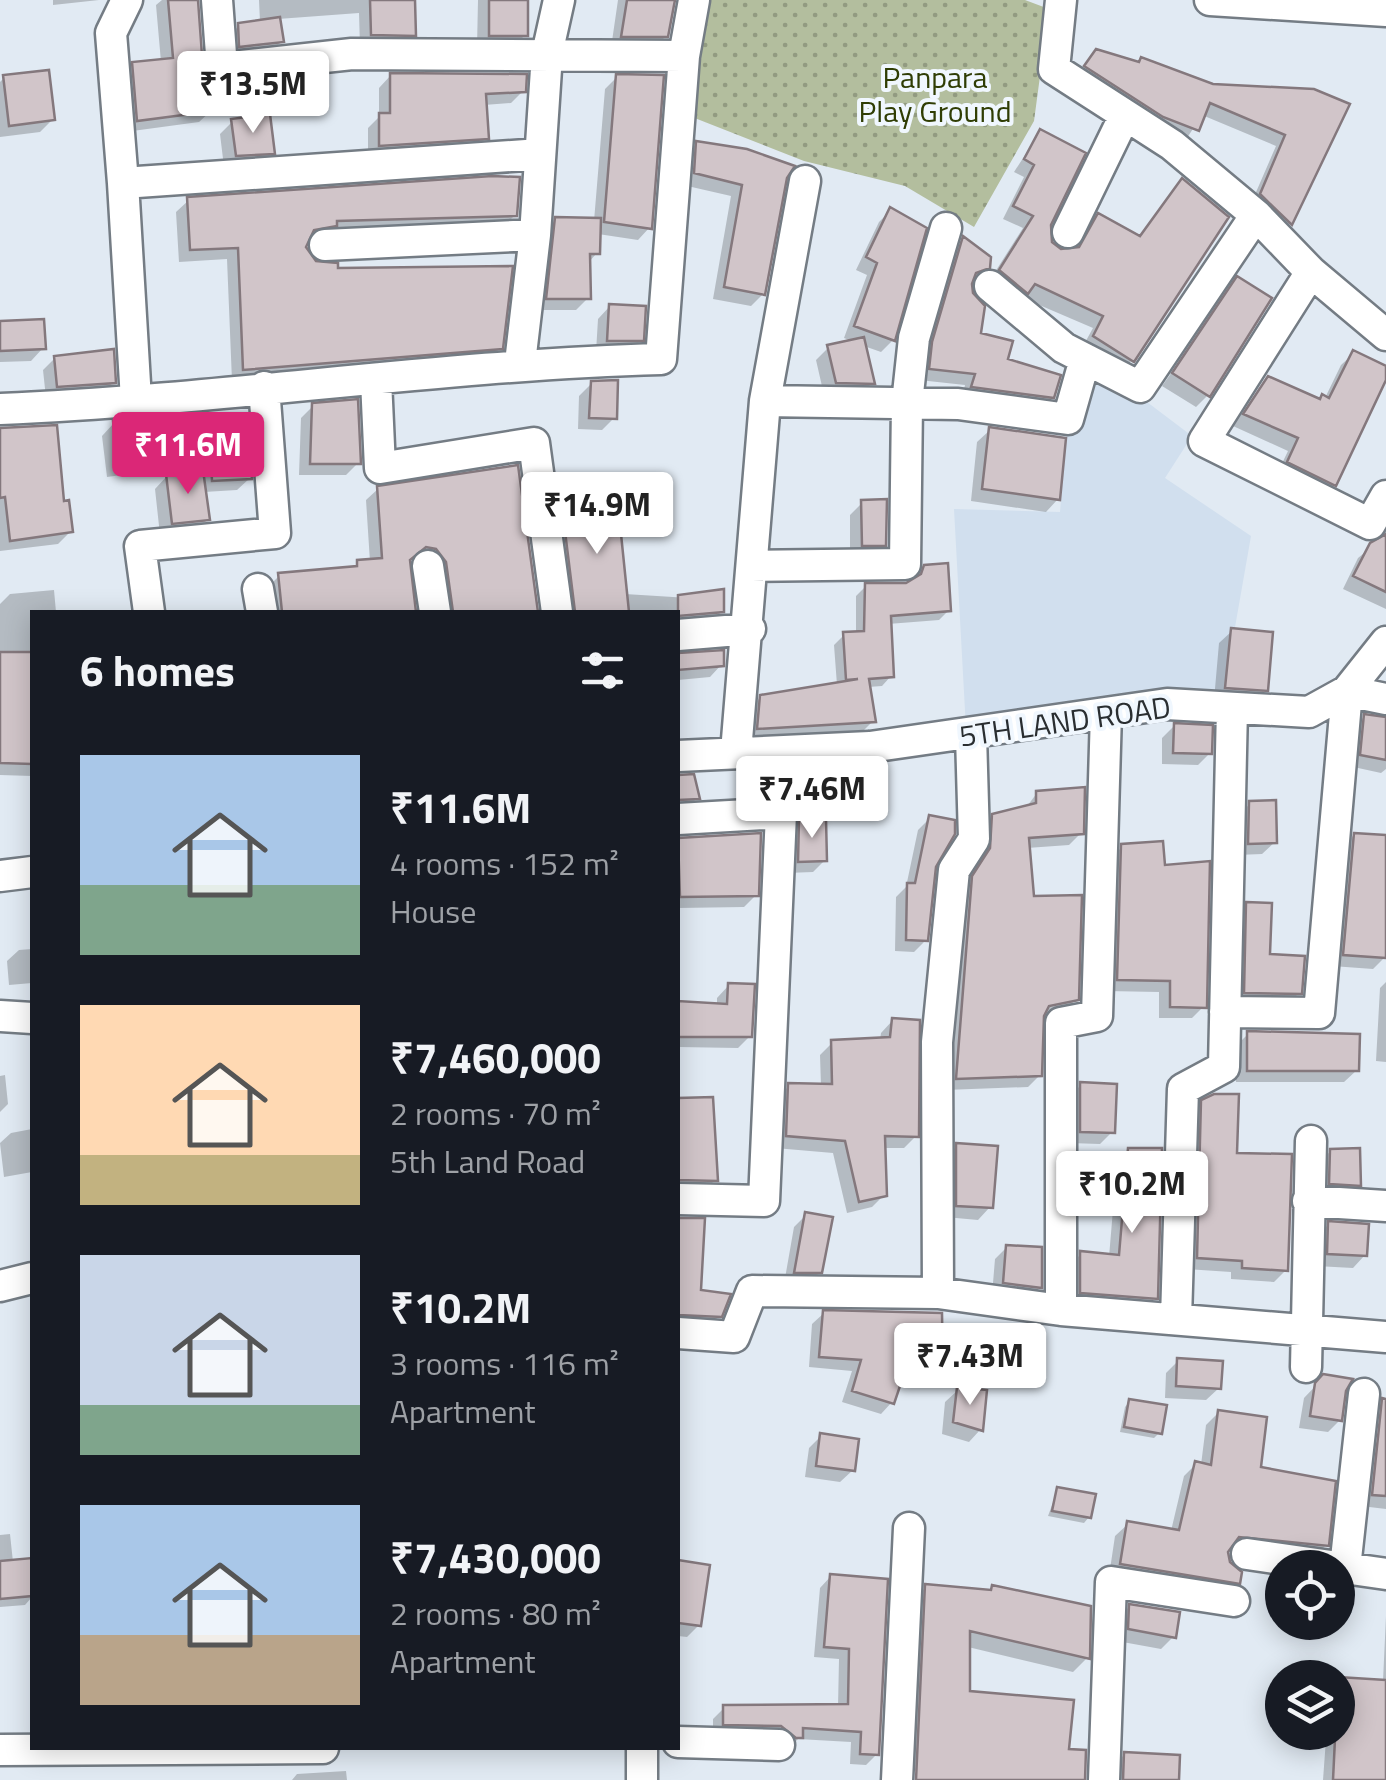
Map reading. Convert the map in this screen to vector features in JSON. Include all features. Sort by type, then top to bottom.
[{"type":"street","points":[[127,0],[111,33],[136,400]]},
{"type":"street","points":[[217,0],[222,68],[352,54],[684,56]]},
{"type":"street","points":[[520,363],[535,235],[546,54],[559,0]]},
{"type":"street","points":[[0,409],[376,380],[520,363],[660,359],[684,56],[694,0]]},
{"type":"street","points":[[1061,0],[1054,69],[1172,146],[1256,215],[1311,272],[1386,335]]},
{"type":"street","points":[[1210,0],[1386,11]]},
{"type":"street","points":[[1068,232],[1125,115]]},
{"type":"street","points":[[123,183],[540,154]]},
{"type":"street","points":[[736,752],[738,696],[750,629],[765,401],[805,181]]},
{"type":"street","points":[[990,286],[1064,348],[1140,387],[1256,215]]},
{"type":"street","points":[[752,566],[905,564],[906,403],[914,338],[946,228]]},
{"type":"street","points":[[325,245],[535,235]]},
{"type":"street","points":[[1311,272],[1204,440],[1370,524],[1386,496]]},
{"type":"street","points":[[765,401],[958,404],[1068,419],[1086,358]]},
{"type":"street","points":[[376,380],[380,468],[534,443],[558,610]]},
{"type":"street","points":[[150,610],[140,546],[275,533],[264,387]]},
{"type":"street","points":[[428,566],[434,610]]},
{"type":"street","points":[[680,635],[750,629]]},
{"type":"street","points":[[1225,1012],[1319,1013],[1347,692],[1386,642]]},
{"type":"street","points":[[1347,692],[1386,699]]},
{"type":"street","name":"5TH LAND ROAD","points":[[680,756],[870,747],[1167,704],[1310,712],[1347,692]]},
{"type":"street","points":[[1176,1319],[1183,1089],[1224,1067],[1232,708]]},
{"type":"street","points":[[1062,1310],[1060,1023],[1097,1016],[1106,714]]},
{"type":"street","points":[[938,1294],[937,1042],[954,870],[974,839],[971,735]]},
{"type":"street","points":[[680,818],[781,812],[764,1202],[680,1199]]},
{"type":"street","points":[[0,876],[30,872]]},
{"type":"street","points":[[0,1016],[30,1018]]},
{"type":"street","points":[[1306,1367],[1311,1141]]},
{"type":"street","points":[[1308,1201],[1386,1206]]},
{"type":"street","points":[[0,1286],[30,1278]]},
{"type":"street","points":[[680,1333],[734,1337],[752,1291],[938,1294],[1062,1310],[1386,1337]]},
{"type":"street","points":[[1348,1550],[1364,1394]]},
{"type":"street","points":[[897,1780],[908,1528]]},
{"type":"street","points":[[1247,1554],[1265,1557]]},
{"type":"street","points":[[1355,1569],[1386,1574]]},
{"type":"street","points":[[1104,1780],[1110,1582],[1234,1601]]},
{"type":"street","points":[[680,1742],[779,1745]]},
{"type":"street","points":[[0,1750],[127,1766],[301,1750]]},
{"type":"street","points":[[642,1750],[642,1780]]},
{"type":"shaded area","points":[[1093,376],[1143,399],[1192,436],[1165,478],[1251,536],[1224,690],[1163,694],[966,729],[954,509],[1060,512],[1066,438]]},
{"type":"green space","name":"Panpara Play Ground","points":[[706,0],[1025,0],[1049,9],[1034,121],[974,227],[905,186],[804,161],[687,115]]},
{"type":"building","points":[[168,0],[198,0],[203,69],[211,83],[214,111],[137,121],[132,62],[173,58]]},
{"type":"building","points":[[370,0],[415,0],[416,36],[371,35]]},
{"type":"building","points":[[489,0],[528,0],[528,36],[489,36]]},
{"type":"building","points":[[627,0],[675,0],[668,37],[621,37]]},
{"type":"building","points":[[280,17],[284,42],[239,47],[238,23]]},
{"type":"building","points":[[1096,49],[1139,62],[1141,57],[1213,84],[1314,89],[1350,104],[1292,225],[1260,194],[1285,135],[1210,103],[1199,131],[1163,117],[1084,66]]},
{"type":"building","points":[[49,70],[55,120],[9,126],[3,75]]},
{"type":"building","points":[[390,73],[527,74],[526,92],[486,94],[489,139],[379,146],[379,113],[390,113]]},
{"type":"building","points":[[616,74],[664,75],[652,229],[604,222]]},
{"type":"building","points":[[270,114],[275,154],[236,156],[231,119]]},
{"type":"building","points":[[1040,129],[1086,153],[1051,225],[1052,242],[1061,249],[1079,247],[1098,213],[1140,236],[1182,178],[1229,217],[1134,362],[1093,336],[1103,316],[1035,284],[1028,294],[999,270],[1033,216],[1013,206],[1034,165],[1024,159]]},
{"type":"building","points":[[696,141],[747,149],[795,166],[787,178],[765,295],[724,287],[742,185],[694,173]]},
{"type":"building","points":[[520,177],[517,216],[337,221],[337,226],[314,230],[306,247],[316,261],[338,263],[338,268],[513,266],[503,349],[243,370],[238,248],[190,250],[187,197]]},
{"type":"building","points":[[890,207],[927,228],[895,341],[854,326],[877,263],[866,257]]},
{"type":"building","points":[[555,217],[601,218],[600,254],[590,254],[591,299],[546,299]]},
{"type":"building","points":[[963,236],[991,257],[990,268],[976,273],[972,284],[973,293],[985,306],[981,333],[1013,341],[1008,359],[1061,375],[1054,398],[971,387],[975,374],[929,369],[932,342]]},
{"type":"building","points":[[1237,276],[1272,298],[1210,397],[1172,373]]},
{"type":"building","points":[[609,304],[646,306],[644,341],[607,341]]},
{"type":"building","points":[[44,319],[46,349],[0,351],[0,321]]},
{"type":"building","points":[[864,337],[875,384],[836,383],[827,345]]},
{"type":"building","points":[[114,349],[116,383],[57,387],[54,356]]},
{"type":"building","points":[[1353,350],[1386,366],[1386,380],[1336,486],[1287,462],[1298,438],[1243,414],[1268,376],[1320,399],[1322,394],[1329,398]]},
{"type":"building","points":[[618,380],[617,419],[589,418],[591,381]]},
{"type":"building","points":[[358,399],[361,464],[310,464],[312,403]]},
{"type":"building","points":[[153,418],[159,461],[118,467],[113,421]]},
{"type":"building","points":[[57,425],[64,501],[69,500],[73,532],[10,541],[5,497],[0,498],[0,428]]},
{"type":"building","points":[[989,427],[1066,438],[1060,500],[982,489]]},
{"type":"building","points":[[249,436],[252,479],[212,481],[210,438]]},
{"type":"building","points":[[518,465],[538,610],[453,610],[446,562],[436,549],[426,547],[410,560],[416,610],[282,610],[278,573],[357,566],[357,560],[382,558],[377,486]]},
{"type":"building","points":[[203,470],[210,520],[172,524],[166,474]]},
{"type":"building","points":[[887,499],[886,546],[862,546],[861,500]]},
{"type":"building","points":[[623,501],[626,534],[621,534],[629,610],[575,610],[562,507]]},
{"type":"building","points":[[1386,534],[1386,592],[1353,576],[1370,543]]},
{"type":"building","points":[[948,563],[951,611],[891,616],[894,677],[869,679],[876,722],[757,729],[760,695],[858,679],[846,680],[843,632],[864,631],[865,583],[906,583],[921,574],[924,565]]},
{"type":"building","points":[[724,589],[724,612],[680,616],[678,595]]},
{"type":"building","points":[[1231,628],[1273,632],[1268,691],[1225,688]]},
{"type":"building","points":[[724,650],[724,666],[680,670],[680,653]]},
{"type":"building","points":[[0,652],[30,652],[30,764],[0,763]]},
{"type":"building","points":[[1364,714],[1386,717],[1386,760],[1360,755]]},
{"type":"building","points":[[1174,723],[1213,725],[1212,754],[1173,753]]},
{"type":"building","points":[[694,774],[700,799],[680,800],[680,775]]},
{"type":"building","points":[[1085,787],[1084,834],[1029,838],[1034,896],[1082,895],[1079,1000],[1049,1006],[1044,1016],[1042,1076],[956,1079],[972,876],[990,848],[992,814],[1036,803],[1036,791]]},
{"type":"building","points":[[1276,800],[1277,843],[1248,844],[1249,801]]},
{"type":"building","points":[[929,815],[955,820],[955,834],[936,867],[928,941],[906,940],[907,883],[915,883]]},
{"type":"building","points":[[799,819],[826,819],[827,861],[798,862]]},
{"type":"building","points":[[761,833],[759,896],[680,897],[680,838]]},
{"type":"building","points":[[1354,833],[1386,835],[1386,958],[1343,955]]},
{"type":"building","points":[[1163,841],[1165,865],[1210,861],[1207,1008],[1170,1007],[1170,981],[1117,980],[1121,844]]},
{"type":"building","points":[[1246,902],[1272,903],[1270,954],[1305,956],[1302,994],[1244,993]]},
{"type":"building","points":[[728,983],[755,984],[752,1037],[680,1037],[680,1001],[727,1004]]},
{"type":"building","points":[[892,1018],[920,1020],[919,1137],[885,1136],[887,1196],[859,1202],[845,1141],[786,1136],[788,1083],[832,1084],[831,1040],[890,1037]]},
{"type":"building","points":[[1247,1031],[1360,1034],[1359,1071],[1247,1071]]},
{"type":"building","points":[[1080,1082],[1117,1084],[1115,1133],[1080,1132]]},
{"type":"building","points":[[1214,1094],[1239,1094],[1237,1153],[1292,1154],[1288,1271],[1242,1268],[1242,1261],[1197,1258],[1201,1100]]},
{"type":"building","points":[[713,1097],[718,1181],[680,1180],[680,1098]]},
{"type":"building","points":[[956,1143],[998,1146],[993,1208],[956,1206]]},
{"type":"building","points":[[1128,1148],[1162,1148],[1158,1299],[1080,1293],[1080,1251],[1119,1255]]},
{"type":"building","points":[[1360,1148],[1361,1186],[1329,1184],[1330,1149]]},
{"type":"building","points":[[805,1212],[833,1217],[822,1273],[794,1273]]},
{"type":"building","points":[[680,1218],[705,1218],[701,1290],[731,1294],[722,1317],[680,1315]]},
{"type":"building","points":[[1328,1221],[1369,1224],[1367,1256],[1327,1254]]},
{"type":"building","points":[[1006,1245],[1042,1247],[1042,1288],[1003,1283]]},
{"type":"building","points":[[823,1310],[942,1313],[943,1374],[904,1374],[894,1404],[852,1391],[861,1360],[819,1357]]},
{"type":"building","points":[[1177,1358],[1223,1361],[1221,1389],[1176,1386]]},
{"type":"building","points":[[1323,1374],[1353,1379],[1346,1391],[1342,1421],[1310,1416],[1315,1383]]},
{"type":"building","points":[[957,1387],[987,1390],[983,1431],[953,1422]]},
{"type":"building","points":[[1382,1398],[1386,1399],[1386,1496],[1372,1495]]},
{"type":"building","points":[[1129,1399],[1167,1405],[1162,1434],[1124,1427]]},
{"type":"building","points":[[1218,1410],[1267,1417],[1261,1467],[1336,1481],[1329,1546],[1239,1537],[1228,1552],[1230,1562],[1242,1572],[1240,1584],[1120,1564],[1127,1521],[1179,1530],[1195,1461],[1211,1465]]},
{"type":"building","points":[[820,1433],[859,1439],[855,1471],[816,1466]]},
{"type":"building","points":[[1057,1487],[1096,1494],[1091,1518],[1052,1511]]},
{"type":"building","points":[[30,1558],[30,1596],[0,1599],[0,1561]]},
{"type":"building","points":[[680,1560],[710,1565],[701,1626],[680,1623]]},
{"type":"building","points":[[830,1574],[888,1579],[879,1755],[860,1754],[861,1732],[803,1728],[803,1738],[796,1738],[781,1726],[723,1725],[723,1705],[848,1704],[849,1649],[824,1647]]},
{"type":"building","points":[[925,1584],[991,1590],[992,1585],[1091,1606],[1090,1659],[970,1631],[970,1691],[1074,1700],[1069,1749],[1086,1750],[1085,1780],[916,1780]]},
{"type":"building","points":[[1129,1604],[1180,1612],[1176,1638],[1128,1629]]},
{"type":"building","points":[[1355,1678],[1386,1680],[1386,1780],[1333,1780],[1334,1750],[1355,1750]]},
{"type":"building","points":[[1124,1752],[1180,1755],[1179,1780],[1123,1780]]}]
